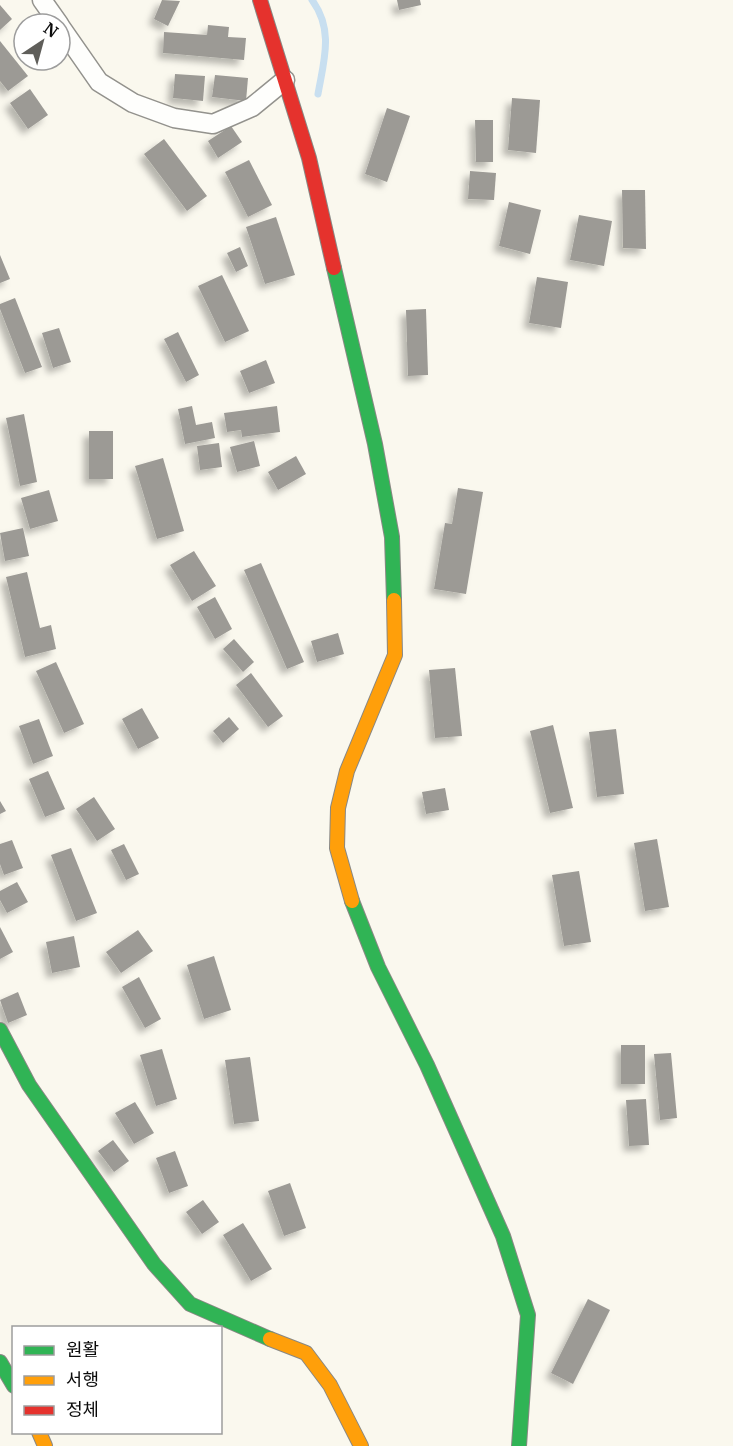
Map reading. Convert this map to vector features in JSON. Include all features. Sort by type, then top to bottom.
[{"type":"street","points":[[260,0],[309,158],[375,444],[392,537],[395,655],[347,771],[338,808],[337,848],[355,911],[378,967],[427,1065],[503,1236],[528,1315],[519,1446]]},
{"type":"street","points":[[72,44],[99,82],[133,103],[174,118],[213,124],[252,107],[285,80]]},
{"type":"street","points":[[0,1030],[28,1085],[154,1264],[190,1304],[243,1329],[306,1353],[330,1386],[361,1446]]},
{"type":"street","points":[[0,1362],[12,1383]]},
{"type":"building","points":[[162,0],[180,1],[168,26],[154,19]]},
{"type":"building","points":[[397,0],[420,0],[421,5],[399,10]]},
{"type":"building","points":[[0,5],[12,19],[0,30]]},
{"type":"building","points":[[208,25],[229,27],[228,37],[246,38],[244,60],[163,53],[164,32],[207,35]]},
{"type":"building","points":[[0,41],[12,56],[12,72],[25,72],[28,76],[8,91],[0,81]]},
{"type":"building","points":[[175,74],[205,76],[203,101],[173,98]]},
{"type":"building","points":[[215,75],[248,78],[246,101],[212,97]]},
{"type":"building","points":[[30,89],[48,115],[28,129],[10,103]]},
{"type":"building","points":[[512,98],[540,100],[536,153],[508,150]]},
{"type":"building","points":[[387,108],[410,116],[387,182],[365,174]]},
{"type":"building","points":[[475,120],[493,120],[493,162],[476,162]]},
{"type":"building","points":[[231,126],[242,142],[218,158],[208,141]]},
{"type":"building","points":[[164,139],[207,196],[187,211],[144,154]]},
{"type":"building","points":[[249,160],[272,205],[248,217],[225,172]]},
{"type":"building","points":[[470,171],[496,173],[494,200],[468,199]]},
{"type":"building","points":[[622,190],[645,190],[646,249],[623,248]]},
{"type":"building","points":[[509,202],[541,210],[530,254],[499,246]]},
{"type":"building","points":[[579,215],[612,221],[604,266],[570,260]]},
{"type":"building","points":[[276,217],[295,275],[265,284],[246,227]]},
{"type":"building","points":[[240,247],[248,266],[236,272],[227,253]]},
{"type":"building","points":[[0,255],[10,279],[0,283]]},
{"type":"building","points":[[222,275],[249,331],[225,342],[198,286]]},
{"type":"building","points":[[537,277],[568,282],[561,328],[529,323]]},
{"type":"building","points":[[15,298],[42,367],[25,373],[0,309],[0,304]]},
{"type":"building","points":[[426,309],[428,375],[408,376],[406,310]]},
{"type":"building","points":[[59,328],[71,362],[53,368],[42,333]]},
{"type":"building","points":[[178,332],[199,375],[186,382],[164,339]]},
{"type":"building","points":[[266,360],[275,383],[249,393],[240,371]]},
{"type":"building","points":[[192,406],[196,425],[212,422],[215,438],[185,444],[178,409]]},
{"type":"building","points":[[277,406],[280,432],[242,437],[241,430],[227,432],[224,413]]},
{"type":"building","points":[[24,414],[37,482],[20,486],[6,418]]},
{"type":"building","points":[[89,431],[113,431],[113,479],[89,479]]},
{"type":"building","points":[[254,441],[260,466],[237,472],[230,447]]},
{"type":"building","points":[[219,443],[222,467],[200,470],[197,446]]},
{"type":"building","points":[[296,456],[306,474],[278,490],[268,472]]},
{"type":"building","points":[[163,458],[184,531],[157,539],[135,466]]},
{"type":"building","points":[[458,488],[483,492],[466,594],[434,589],[445,523],[452,524]]},
{"type":"building","points":[[49,490],[58,521],[30,529],[21,498]]},
{"type":"building","points":[[23,528],[29,556],[5,561],[0,533]]},
{"type":"building","points":[[194,551],[216,586],[192,601],[170,565]]},
{"type":"building","points":[[261,563],[304,662],[287,669],[244,570]]},
{"type":"building","points":[[27,572],[40,628],[51,625],[56,649],[25,657],[6,577]]},
{"type":"building","points":[[215,597],[232,629],[215,639],[197,607]]},
{"type":"building","points":[[338,633],[344,654],[317,662],[311,641]]},
{"type":"building","points":[[234,639],[254,662],[243,672],[223,649]]},
{"type":"building","points":[[56,662],[84,724],[64,733],[36,671]]},
{"type":"building","points":[[455,668],[462,736],[435,738],[429,670]]},
{"type":"building","points":[[251,673],[283,716],[268,727],[236,685]]},
{"type":"building","points":[[142,708],[159,738],[138,749],[122,719]]},
{"type":"building","points":[[229,717],[239,729],[223,743],[213,731]]},
{"type":"building","points":[[39,719],[53,756],[33,764],[19,726]]},
{"type":"building","points":[[553,725],[573,808],[550,813],[530,731]]},
{"type":"building","points":[[616,729],[624,794],[597,797],[589,732]]},
{"type":"building","points":[[48,771],[65,809],[45,817],[29,779]]},
{"type":"building","points":[[445,788],[449,810],[426,814],[422,792]]},
{"type":"building","points":[[94,797],[115,829],[97,841],[76,809]]},
{"type":"building","points":[[0,801],[6,811],[0,814]]},
{"type":"building","points":[[657,839],[669,907],[645,911],[634,843]]},
{"type":"building","points":[[12,840],[23,868],[4,875],[0,864],[0,844]]},
{"type":"building","points":[[124,844],[139,874],[126,880],[111,850]]},
{"type":"building","points":[[71,848],[97,913],[76,921],[51,855]]},
{"type":"building","points":[[579,871],[591,942],[564,946],[552,875]]},
{"type":"building","points":[[17,882],[28,902],[7,913],[0,900],[0,891]]},
{"type":"building","points":[[0,927],[13,952],[0,959]]},
{"type":"building","points":[[138,930],[153,951],[121,973],[106,952]]},
{"type":"building","points":[[74,936],[80,967],[52,973],[46,942]]},
{"type":"building","points":[[214,956],[231,1010],[204,1019],[187,965]]},
{"type":"building","points":[[139,977],[161,1019],[145,1028],[122,987]]},
{"type":"building","points":[[18,992],[27,1015],[8,1023],[0,1000]]},
{"type":"building","points":[[621,1045],[645,1045],[645,1084],[621,1084]]},
{"type":"building","points":[[162,1049],[177,1099],[156,1106],[140,1055]]},
{"type":"building","points":[[671,1053],[677,1118],[660,1120],[654,1054]]},
{"type":"building","points":[[250,1057],[259,1121],[234,1124],[225,1060]]},
{"type":"building","points":[[646,1099],[649,1145],[629,1146],[626,1100]]},
{"type":"building","points":[[135,1102],[154,1133],[134,1144],[115,1113]]},
{"type":"building","points":[[113,1140],[129,1161],[114,1172],[98,1151]]},
{"type":"building","points":[[175,1151],[188,1186],[169,1193],[156,1158]]},
{"type":"building","points":[[290,1183],[306,1228],[284,1236],[268,1191]]},
{"type":"building","points":[[203,1200],[219,1222],[202,1234],[186,1212]]},
{"type":"building","points":[[243,1223],[272,1269],[251,1281],[223,1235]]},
{"type":"building","points":[[588,1299],[610,1310],[573,1384],[551,1373]]},
{"type":"waterway","points":[[312,0],[323,23],[326,46],[318,94]]},
{"type":"traffic: fast","points":[[334,268],[375,444],[392,537],[394,600]]},
{"type":"traffic: fast","points":[[352,901],[378,967],[427,1065],[503,1236],[528,1315],[519,1446]]},
{"type":"traffic: fast","points":[[0,1030],[29,1085],[154,1264],[190,1304],[270,1339]]},
{"type":"traffic: fast","points":[[0,1362],[12,1383]]},
{"type":"traffic: slow","points":[[352,901],[337,848],[338,808],[347,771],[395,655],[394,600]]},
{"type":"traffic: slow","points":[[270,1339],[306,1353],[330,1385],[361,1446]]},
{"type":"traffic: slow","points":[[40,1434],[45,1446]]},
{"type":"traffic: jam","points":[[260,0],[309,158],[334,268]]}]
